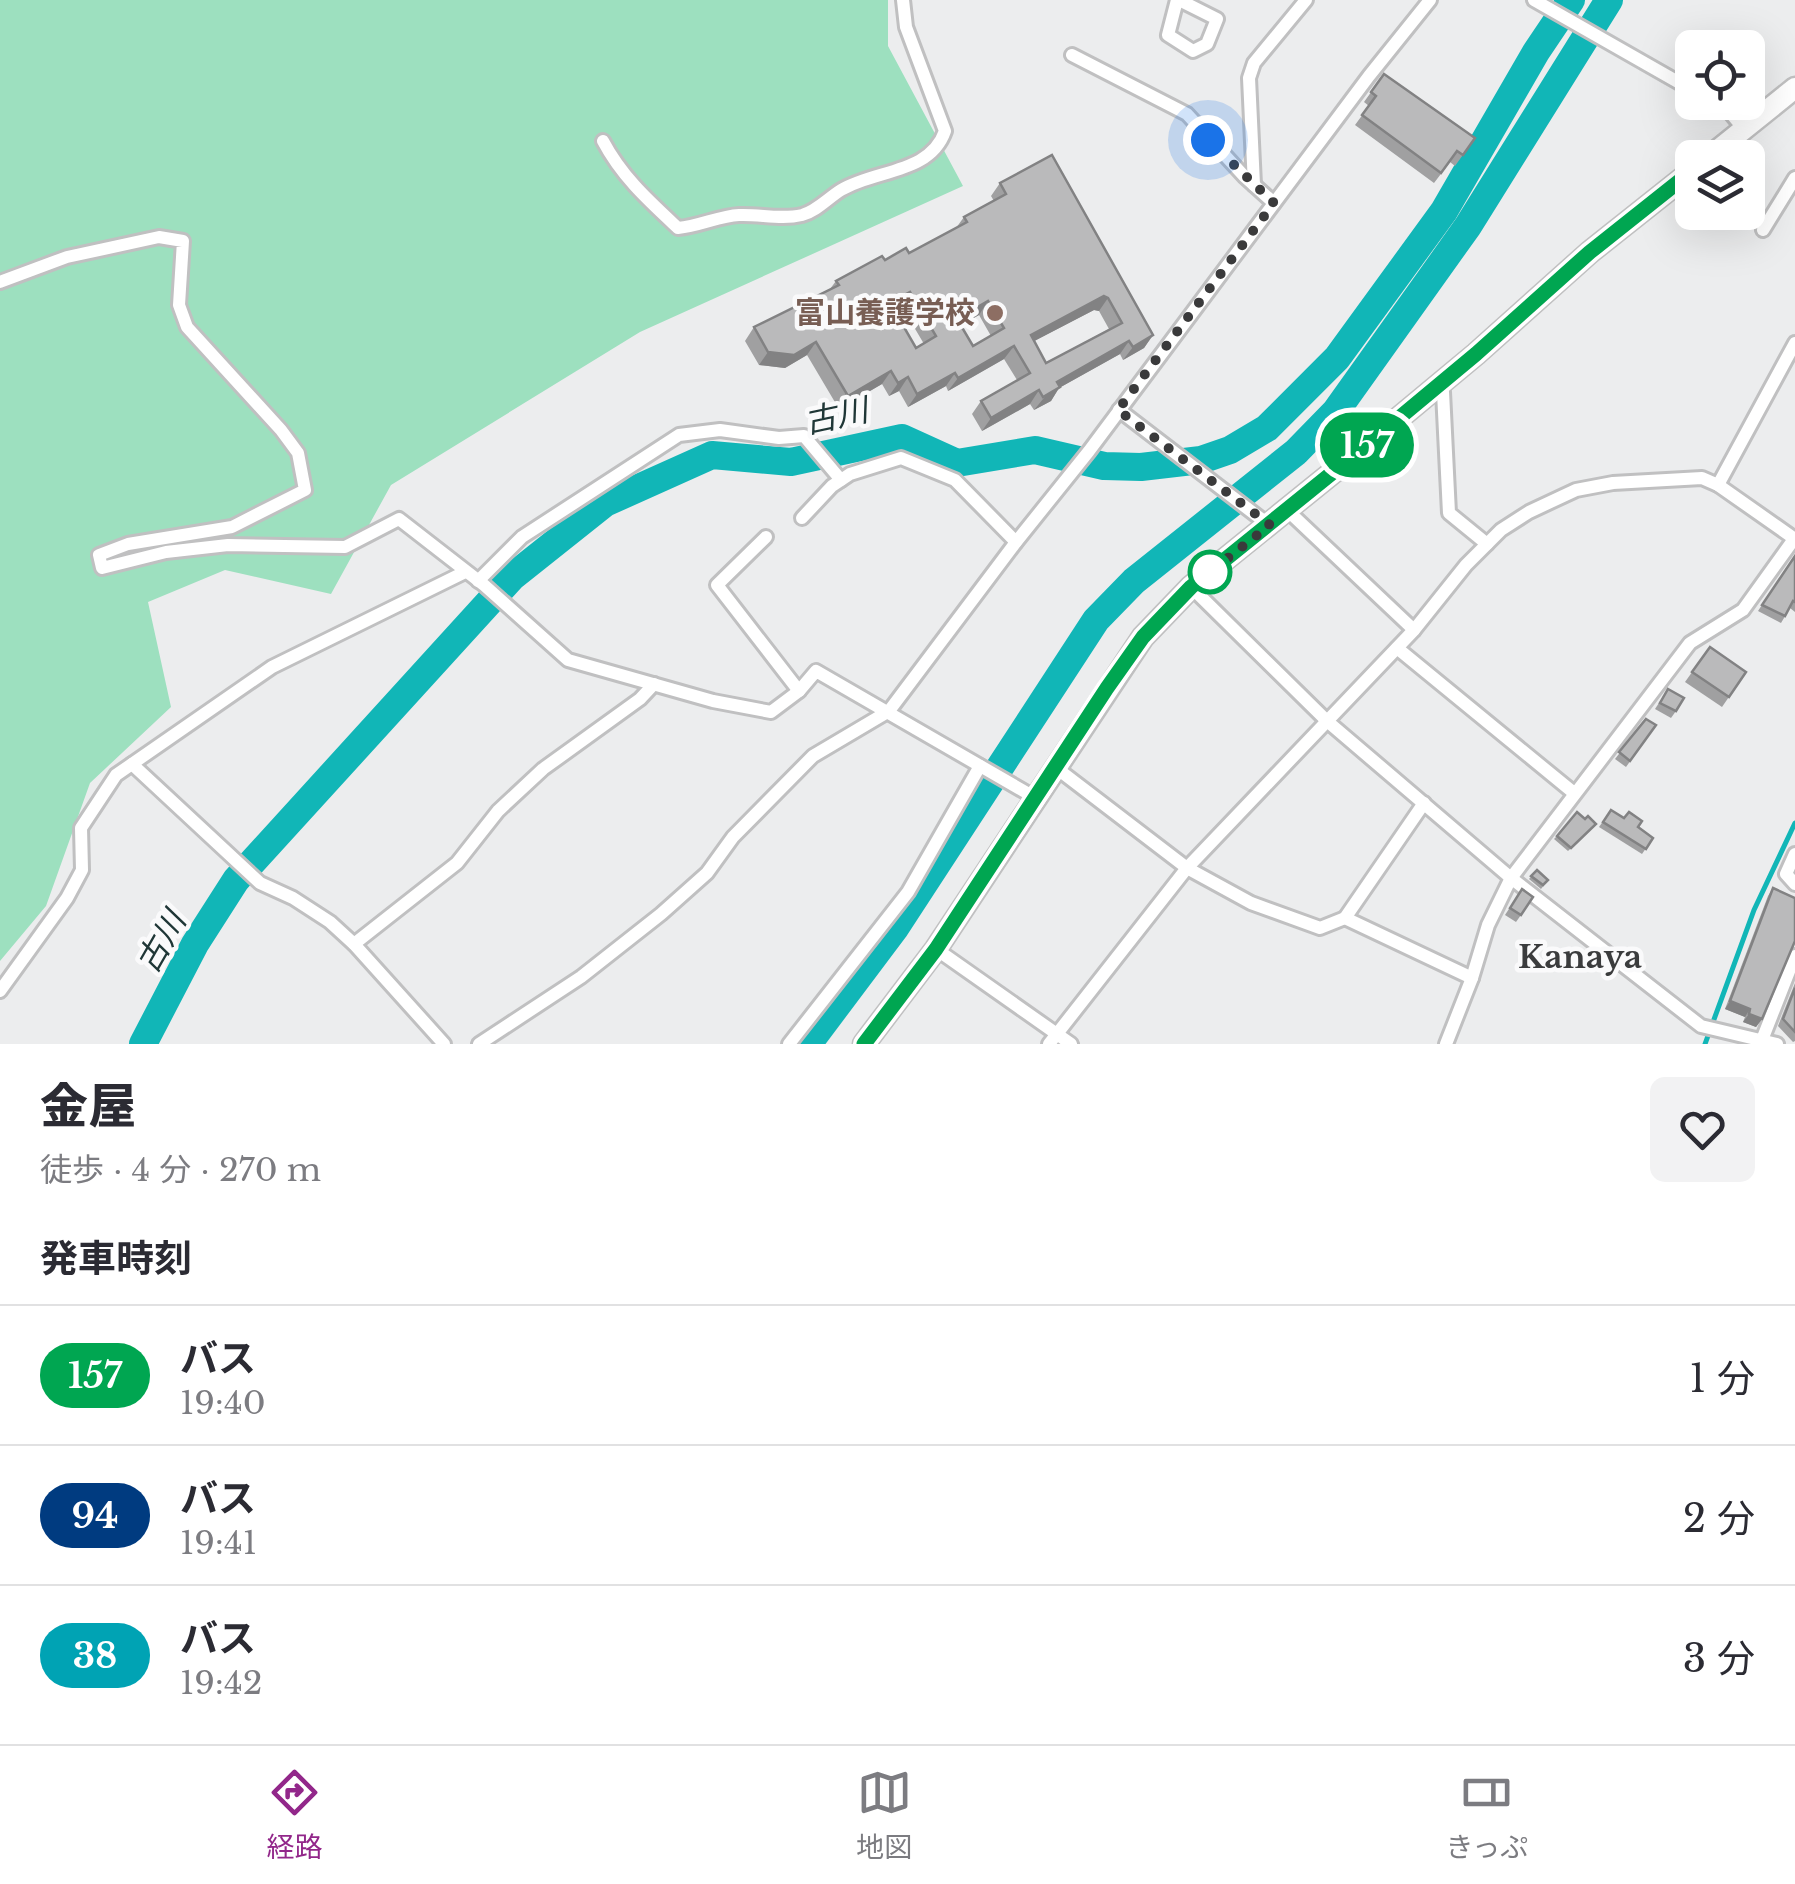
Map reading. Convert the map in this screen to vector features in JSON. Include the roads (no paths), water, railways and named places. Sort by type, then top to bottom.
[{"type":"main road","points":[[1729,140],[1795,88]]},
{"type":"main road","points":[[864,1044],[936,949],[1143,637],[1191,587],[1675,184]]},
{"type":"street","points":[[604,141],[616,165],[678,228],[701,226],[729,216],[790,218],[808,213],[844,188],[924,160],[939,148],[945,131],[906,27],[903,0]]},
{"type":"street","points":[[1254,186],[1249,78],[1254,63],[1306,0]]},
{"type":"street","points":[[478,1044],[581,977],[661,914],[708,873],[733,836],[813,756],[889,712],[1430,0]]},
{"type":"street","points":[[1534,0],[1675,81]]},
{"type":"street","points":[[1072,56],[1187,114],[1274,203]]},
{"type":"street","points":[[1736,120],[1743,128]]},
{"type":"street","points":[[1765,227],[1795,178]]},
{"type":"street","points":[[0,282],[67,257],[159,237],[184,241],[180,305],[188,327],[298,453],[305,490],[232,527],[128,544],[99,555],[102,568],[166,552],[228,544],[345,546],[398,519],[481,583],[568,660],[713,701],[771,712],[799,691],[816,671],[1034,797]]},
{"type":"street","points":[[1718,485],[1795,342]]},
{"type":"street","points":[[1438,385],[1443,392],[1449,514],[1486,544]]},
{"type":"street","points":[[1118,410],[1270,525]]},
{"type":"street","points":[[481,583],[522,537],[679,435],[720,430],[779,438],[804,436],[837,475]]},
{"type":"street","points":[[802,518],[837,475],[901,458],[955,480],[1016,542]]},
{"type":"street","points":[[1053,1039],[1186,868],[1414,630],[1501,530],[1576,490],[1613,483],[1702,478],[1718,485],[1794,539],[1743,610],[1690,644],[1511,878],[1488,925],[1446,1044]]},
{"type":"street","points":[[1287,510],[1414,630]]},
{"type":"street","points":[[766,536],[717,585],[799,691]]},
{"type":"street","points":[[0,991],[67,898],[82,870],[81,828],[116,775],[272,667],[465,572]]},
{"type":"street","points":[[1191,587],[1327,721],[1511,878],[1700,1026],[1778,1044]]},
{"type":"street","points":[[1397,648],[1574,794]]},
{"type":"street","points":[[354,944],[457,863],[498,812],[542,769],[640,699],[654,684]]},
{"type":"street","points":[[132,764],[260,883],[330,922],[413,1005],[444,1044]]},
{"type":"street","points":[[1055,766],[1186,868],[1252,902],[1320,928],[1345,918],[1424,804]]},
{"type":"street","points":[[789,1044],[908,892],[983,768]]},
{"type":"street","points":[[1795,854],[1786,874],[1795,884]]},
{"type":"street","points":[[1345,918],[1472,978]]},
{"type":"street","points":[[936,949],[1053,1039],[1071,1044]]},
{"type":"street","points":[[1762,1040],[1795,956]]},
{"type":"waterway","name":"古川","points":[[143,1044],[195,944],[236,880],[512,577],[605,503],[712,455],[791,462],[902,438],[957,463],[1035,450],[1104,466],[1141,467],[1201,460],[1230,450],[1267,428],[1337,358],[1444,211],[1536,52],[1571,0]]},
{"type":"waterway","points":[[808,1044],[895,928],[1096,620],[1134,581],[1296,452],[1336,411],[1468,226],[1609,0]]},
{"type":"waterway","points":[[1705,1044],[1754,910],[1795,823]]},
{"type":"place","name":"富山養護学校","points":[[995,313]]},
{"type":"district","name":"Kanaya","points":[[1580,957]]}]
